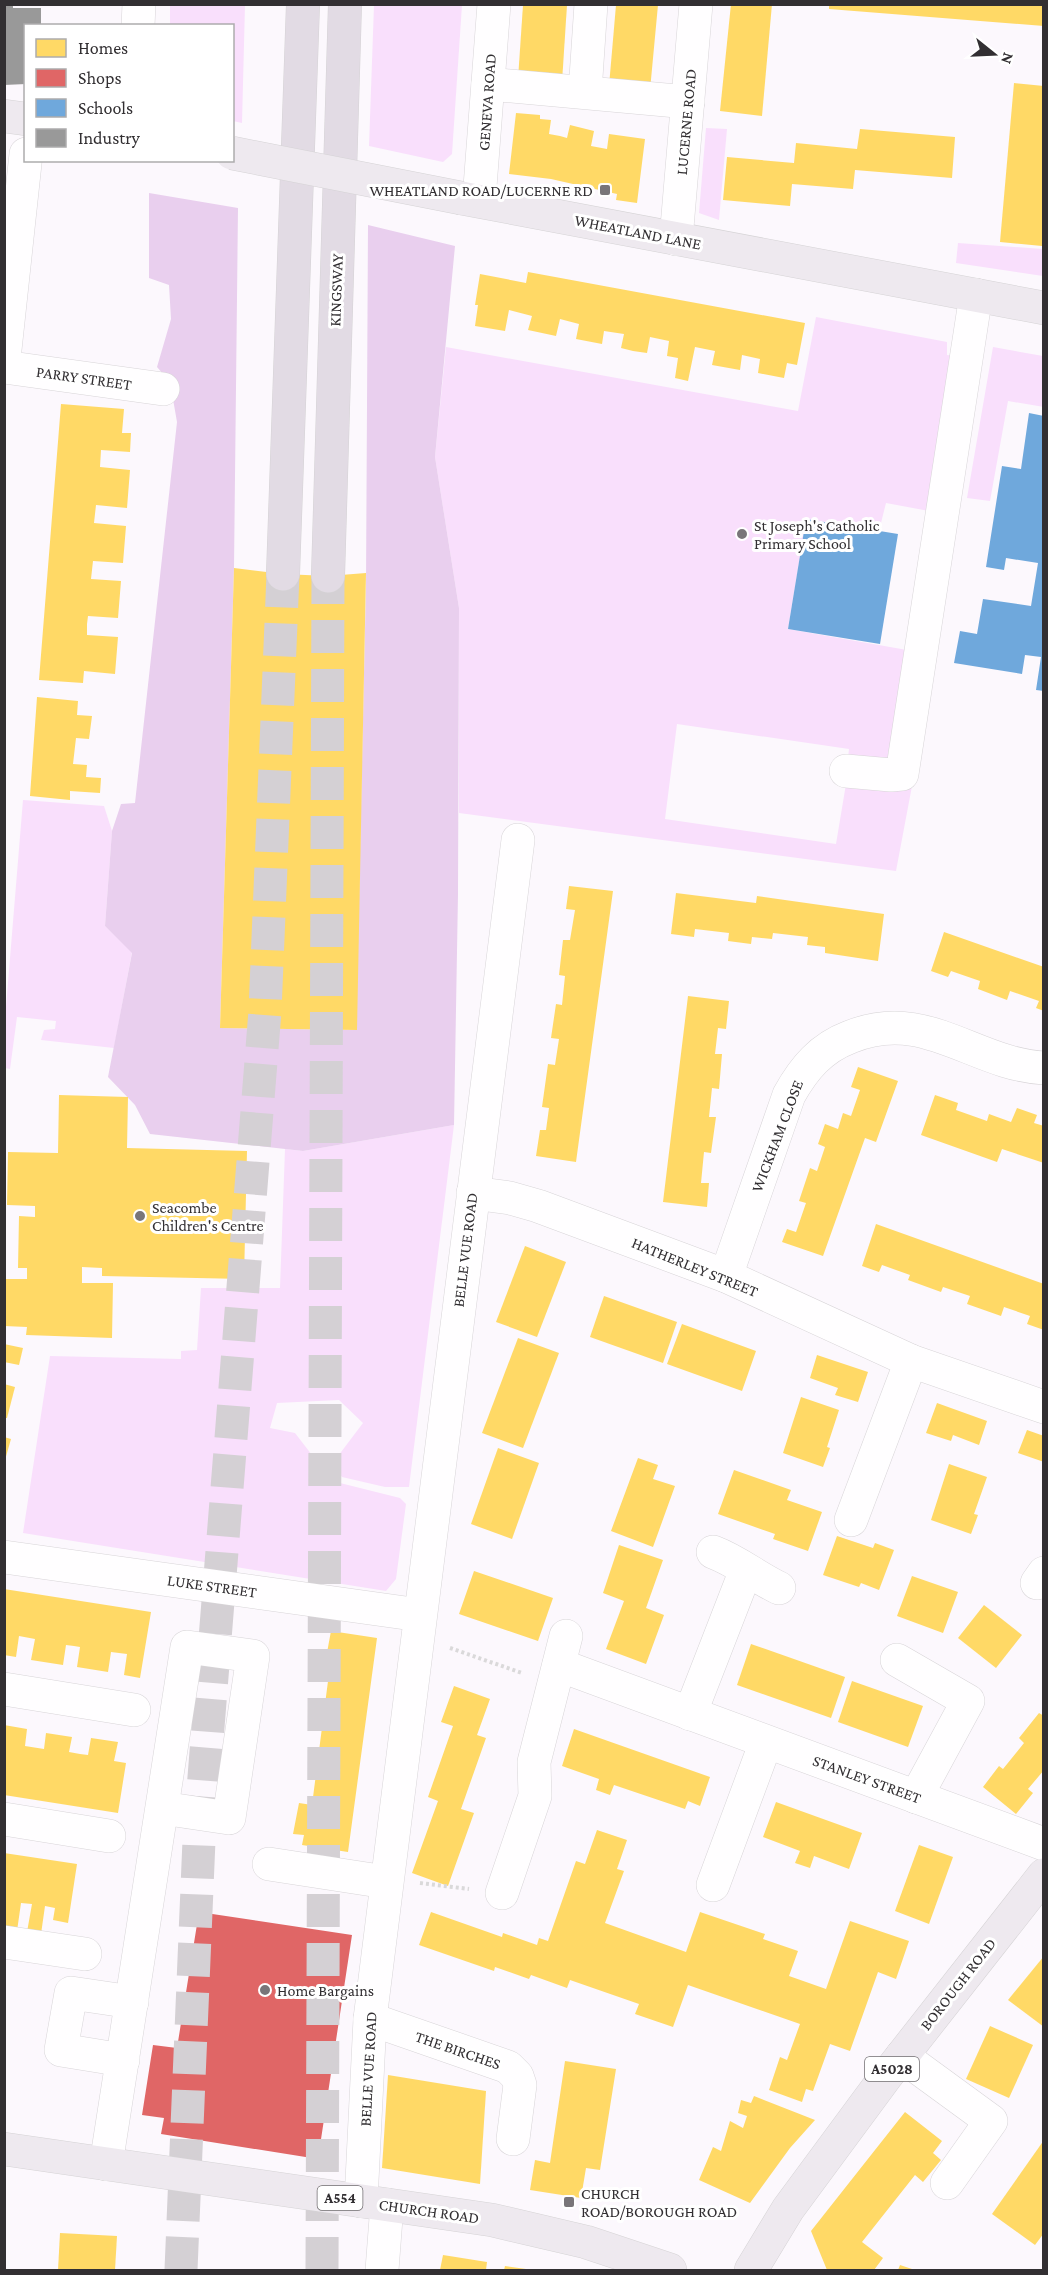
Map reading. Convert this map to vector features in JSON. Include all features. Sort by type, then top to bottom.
[{"type":"highway","points":[[283,574],[303,4]]},
{"type":"highway","name":"KINGSWAY","points":[[328,576],[345,4]]},
{"type":"main road","points":[[4,116],[24,118]]},
{"type":"main road","name":"WHEATLAND LANE","points":[[234,153],[1044,308]]},
{"type":"main road","name":"BOROUGH ROAD","points":[[751,2271],[788,2209],[902,2056],[1044,1875]]},
{"type":"main road","name":"CHURCH ROAD","points":[[4,2149],[513,2225],[586,2242],[670,2271]]},
{"type":"street","points":[[138,24],[139,4]]},
{"type":"street","name":"GENEVA ROAD","points":[[470,199],[488,84],[494,4]]},
{"type":"street","points":[[585,92],[591,4]]},
{"type":"street","name":"LUCERNE ROAD","points":[[676,239],[696,4]]},
{"type":"street","points":[[488,84],[688,102]]},
{"type":"street","points":[[4,359],[25,162]]},
{"type":"street","points":[[846,771],[902,774],[923,706],[976,295]]},
{"type":"street","name":"PARRY STREET","points":[[4,367],[163,389]]},
{"type":"street","name":"BELLE VUE ROAD","points":[[382,2271],[374,2203],[370,2019],[518,840]]},
{"type":"street","name":"WICKHAM CLOSE","points":[[726,1276],[789,1095],[800,1075],[816,1057],[835,1043],[880,1028],[902,1027],[922,1030],[1017,1064],[1044,1068]]},
{"type":"street","name":"HATHERLEY STREET","points":[[472,1193],[510,1198],[538,1206],[726,1276],[911,1361],[1044,1407]]},
{"type":"street","points":[[851,1520],[911,1361]]},
{"type":"street","points":[[713,1552],[730,1559],[779,1588]]},
{"type":"street","name":"LUKE STREET","points":[[4,1557],[417,1639]]},
{"type":"street","points":[[690,1714],[746,1570]]},
{"type":"street","points":[[106,2164],[187,1647],[253,1656],[229,1818],[162,1808]]},
{"type":"street","points":[[897,1660],[969,1701],[916,1797]]},
{"type":"street","points":[[502,1893],[535,1796],[534,1762],[560,1662]]},
{"type":"street","name":"STANLEY STREET","points":[[560,1662],[690,1714],[1044,1844]]},
{"type":"street","points":[[4,1689],[135,1710]]},
{"type":"street","points":[[713,1885],[766,1742]]},
{"type":"street","points":[[4,1819],[109,1836]]},
{"type":"street","points":[[269,1864],[386,1882]]},
{"type":"street","points":[[4,1942],[85,1954]]},
{"type":"street","points":[[123,2060],[61,2050],[70,1993],[132,2002]]},
{"type":"street","name":"THE BIRCHES","points":[[370,2019],[508,2067],[517,2076],[520,2085],[513,2139]]},
{"type":"street","points":[[902,2056],[992,2121],[947,2183]]},
{"type":"path","points":[[417,1639],[448,1647],[560,1662]]},
{"type":"path","points":[[386,1882],[502,1893]]},
{"type":"shaded area","points":[[170,5],[245,5],[242,123],[234,121],[234,24],[170,24]]},
{"type":"shaded area","points":[[374,5],[462,5],[452,154],[443,162],[369,146]]},
{"type":"shaded area","points":[[706,128],[727,129],[719,220],[699,213]]},
{"type":"shaded area","points":[[149,193],[238,208],[234,568],[220,1028],[356,1030],[366,585],[368,225],[455,246],[435,457],[459,608],[454,1125],[303,1151],[150,1134],[135,1105],[108,1077],[132,953],[105,926],[112,831],[121,804],[135,803],[177,422],[170,382],[157,367],[171,319],[169,285],[149,278]]},
{"type":"shaded area","points":[[958,243],[1043,249],[1043,276],[956,263]]},
{"type":"shaded area","name":"St Joseph's Catholic Primary School","points":[[816,317],[947,342],[947,355],[955,356],[929,511],[886,503],[879,531],[806,520],[788,629],[907,650],[885,771],[847,766],[849,749],[677,724],[665,819],[836,844],[847,778],[912,786],[896,871],[459,813],[459,608],[435,457],[446,347],[798,411]]},
{"type":"shaded area","points":[[993,347],[1043,356],[1044,407],[1008,401],[990,501],[967,498]]},
{"type":"shaded area","points":[[23,800],[104,806],[112,831],[105,926],[132,952],[114,1048],[41,1040],[44,1030],[55,1029],[56,1021],[17,1017],[10,1069],[5,1068],[5,1019]]},
{"type":"shaded area","points":[[454,1125],[409,1487],[385,1487],[342,1477],[332,1464],[363,1423],[339,1400],[277,1403],[270,1428],[295,1433],[332,1481],[400,1498],[406,1504],[396,1579],[386,1591],[23,1533],[50,1356],[181,1359],[181,1351],[197,1350],[201,1288],[280,1288],[285,1149],[303,1151]]},
{"type":"building: Homes","points":[[731,4],[772,4],[762,116],[720,111]]},
{"type":"building: Homes","points":[[829,4],[1044,4],[1044,26],[829,9]]},
{"type":"building: Homes","points":[[523,5],[567,5],[562,82],[518,79]]},
{"type":"building: Homes","points":[[616,5],[658,5],[650,90],[609,86]]},
{"type":"building: Homes","points":[[1014,83],[1044,86],[1042,246],[1000,242]]},
{"type":"building: Homes","points":[[516,113],[540,115],[540,119],[551,120],[549,134],[567,138],[570,125],[594,131],[591,146],[607,149],[609,134],[645,139],[637,203],[616,200],[617,194],[551,179],[509,174]]},
{"type":"building: Homes","points":[[860,129],[955,137],[952,178],[855,170],[853,189],[792,184],[790,206],[723,200],[727,157],[794,163],[796,143],[857,149]]},
{"type":"building: Homes","points":[[528,272],[805,323],[797,365],[787,363],[784,378],[758,373],[760,359],[742,355],[740,370],[712,365],[715,351],[695,347],[688,381],[675,378],[678,358],[667,356],[669,341],[650,337],[647,353],[633,351],[621,348],[624,334],[604,331],[602,344],[576,339],[579,324],[560,319],[556,336],[528,330],[532,316],[509,310],[505,331],[475,326],[478,305],[475,305],[480,274],[526,283]]},
{"type":"building: Homes","points":[[61,404],[124,409],[122,433],[131,433],[130,452],[101,450],[100,467],[130,470],[127,508],[96,505],[94,523],[126,526],[123,563],[93,561],[91,579],[121,581],[118,618],[88,616],[87,624],[87,635],[118,637],[115,674],[84,671],[83,683],[39,680]]},
{"type":"building: Homes","points":[[234,568],[283,574],[328,576],[366,573],[357,1030],[220,1028]]},
{"type":"building: Homes","points":[[37,697],[78,701],[77,715],[92,716],[89,739],[76,738],[73,764],[87,765],[86,777],[101,778],[100,793],[70,791],[70,800],[30,796]]},
{"type":"building: Homes","points":[[569,886],[613,891],[576,1162],[536,1156],[540,1130],[546,1130],[549,1108],[542,1107],[548,1064],[555,1065],[559,1039],[551,1038],[556,1004],[562,1005],[565,976],[559,975],[563,940],[570,940],[575,910],[566,909]]},
{"type":"building: Homes","points":[[676,893],[756,903],[757,896],[884,914],[878,961],[825,953],[825,947],[807,945],[808,937],[773,933],[772,939],[752,937],[751,944],[728,941],[729,933],[695,929],[694,937],[671,934]]},
{"type":"building: Homes","points":[[944,932],[1044,967],[1044,1011],[1036,1008],[1039,1001],[1010,991],[1007,1000],[978,989],[980,981],[951,971],[948,977],[931,971]]},
{"type":"building: Homes","points":[[688,996],[729,1001],[726,1029],[718,1028],[715,1054],[722,1054],[719,1089],[712,1088],[709,1117],[716,1117],[711,1153],[704,1152],[701,1183],[709,1183],[707,1207],[663,1202]]},
{"type":"building: Homes","points":[[858,1067],[898,1081],[876,1142],[865,1138],[823,1256],[782,1242],[787,1229],[796,1232],[806,1203],[799,1201],[810,1168],[817,1171],[825,1147],[818,1144],[825,1124],[838,1129],[843,1113],[851,1116],[860,1090],[851,1087]]},
{"type":"building: Homes","name":"Seacombe Children's Centre","points":[[59,1095],[128,1097],[127,1148],[247,1151],[244,1279],[102,1276],[102,1268],[82,1267],[82,1283],[113,1283],[112,1338],[26,1335],[27,1327],[4,1326],[4,1279],[27,1279],[27,1268],[18,1268],[19,1216],[35,1217],[35,1206],[7,1205],[8,1152],[58,1153]]},
{"type":"building: Homes","points":[[935,1095],[958,1103],[956,1110],[987,1121],[989,1114],[1011,1122],[1017,1108],[1037,1115],[1034,1123],[1044,1126],[1044,1163],[1002,1149],[997,1162],[921,1135]]},
{"type":"building: Homes","points":[[876,1224],[1044,1284],[1044,1330],[1027,1324],[1030,1316],[1004,1307],[1001,1316],[967,1304],[970,1296],[943,1287],[941,1292],[908,1280],[910,1275],[882,1265],[879,1272],[862,1266]]},
{"type":"building: Homes","points":[[525,1246],[566,1262],[537,1337],[496,1322]]},
{"type":"building: Homes","points":[[604,1296],[677,1322],[663,1363],[590,1337]]},
{"type":"building: Homes","points":[[682,1324],[756,1351],[742,1391],[667,1364]]},
{"type":"building: Homes","points":[[518,1338],[559,1353],[523,1448],[482,1433]]},
{"type":"building: Homes","points":[[4,1344],[23,1348],[19,1365],[4,1362]]},
{"type":"building: Homes","points":[[817,1355],[868,1372],[858,1402],[835,1395],[838,1388],[810,1378]]},
{"type":"building: Homes","points":[[4,1384],[15,1387],[7,1418],[4,1418]]},
{"type":"building: Homes","points":[[801,1397],[839,1410],[823,1467],[783,1453]]},
{"type":"building: Homes","points":[[937,1403],[987,1421],[979,1445],[953,1435],[951,1441],[926,1433]]},
{"type":"building: Homes","points":[[1027,1430],[1044,1436],[1044,1462],[1018,1453]]},
{"type":"building: Homes","points":[[4,1437],[11,1439],[5,1460],[4,1460]]},
{"type":"building: Homes","points":[[498,1448],[539,1463],[512,1539],[471,1524]]},
{"type":"building: Homes","points":[[638,1458],[658,1465],[653,1479],[675,1486],[653,1547],[611,1531]]},
{"type":"building: Homes","points":[[949,1464],[987,1477],[974,1514],[978,1515],[971,1534],[931,1520]]},
{"type":"building: Homes","points":[[734,1470],[791,1490],[787,1500],[822,1512],[808,1551],[773,1539],[775,1534],[718,1514]]},
{"type":"building: Homes","points":[[837,1536],[873,1548],[875,1543],[894,1550],[879,1590],[861,1583],[859,1587],[823,1575]]},
{"type":"building: Homes","points":[[619,1545],[663,1560],[646,1608],[664,1615],[646,1664],[606,1649],[624,1601],[603,1593]]},
{"type":"building: Homes","points":[[474,1571],[553,1598],[538,1641],[459,1614]]},
{"type":"building: Homes","points":[[912,1576],[958,1592],[943,1633],[897,1616]]},
{"type":"building: Homes","points":[[4,1589],[151,1612],[140,1678],[124,1675],[127,1654],[111,1652],[108,1672],[77,1667],[80,1647],[74,1646],[66,1645],[63,1665],[31,1660],[35,1639],[19,1636],[16,1657],[4,1655]]},
{"type":"building: Homes","points":[[984,1605],[1022,1635],[996,1668],[958,1638]]},
{"type":"building: Homes","points":[[331,1631],[377,1638],[348,1852],[302,1845],[304,1835],[293,1834],[299,1803],[312,1805],[331,1658],[326,1658]]},
{"type":"building: Homes","points":[[751,1644],[845,1677],[831,1718],[737,1685]]},
{"type":"building: Homes","points":[[852,1681],[923,1706],[908,1747],[838,1722]]},
{"type":"building: Homes","points":[[454,1686],[490,1699],[477,1735],[486,1738],[461,1809],[474,1813],[448,1886],[412,1873],[438,1801],[428,1797],[453,1726],[441,1722]]},
{"type":"building: Homes","points":[[1039,1713],[1044,1716],[1044,1770],[1028,1789],[1033,1793],[1016,1814],[983,1787],[999,1766],[1003,1769],[1024,1743],[1019,1738]]},
{"type":"building: Homes","points":[[4,1725],[27,1729],[25,1746],[44,1749],[46,1733],[72,1737],[69,1752],[88,1755],[91,1738],[118,1742],[114,1761],[126,1763],[118,1813],[4,1795]]},
{"type":"building: Homes","points":[[574,1729],[710,1777],[700,1806],[688,1801],[685,1809],[614,1785],[610,1795],[596,1790],[599,1779],[562,1766]]},
{"type":"building: Homes","points":[[776,1802],[862,1833],[849,1869],[814,1856],[810,1868],[795,1863],[800,1851],[763,1837]]},
{"type":"building: Homes","points":[[597,1830],[627,1840],[617,1869],[624,1871],[605,1923],[686,1952],[700,1912],[765,1934],[763,1939],[798,1951],[789,1976],[826,1989],[850,1921],[909,1941],[896,1979],[878,1972],[850,2051],[830,2044],[813,2091],[806,2089],[802,2102],[769,2090],[780,2057],[787,2060],[800,2024],[688,1985],[673,2027],[635,2014],[639,2004],[570,1980],[567,1988],[531,1975],[529,1979],[495,1967],[494,1971],[419,1945],[431,1912],[502,1937],[503,1933],[537,1945],[539,1938],[548,1941],[576,1861],[585,1864]]},
{"type":"building: Homes","points":[[919,1845],[953,1857],[929,1924],[895,1911]]},
{"type":"building: Homes","points":[[4,1853],[77,1864],[68,1923],[53,1920],[55,1908],[45,1906],[41,1934],[27,1932],[32,1904],[21,1903],[17,1931],[4,1929],[6,1901],[4,1901]]},
{"type":"building: Homes","points":[[1044,1956],[1044,2027],[1008,2000]]},
{"type":"building: Homes","points":[[990,2026],[1033,2045],[1009,2098],[966,2079]]},
{"type":"building: Homes","points":[[565,2061],[616,2069],[600,2170],[586,2168],[581,2198],[530,2190],[535,2160],[550,2163]]},
{"type":"building: Homes","points":[[388,2075],[486,2091],[480,2184],[382,2168]]},
{"type":"building: Homes","points":[[754,2096],[815,2120],[790,2148],[750,2203],[699,2180],[713,2147],[721,2151],[730,2121],[743,2128],[747,2116],[738,2113],[741,2100],[751,2103]]},
{"type":"building: Homes","points":[[905,2112],[942,2141],[933,2153],[941,2160],[923,2182],[915,2175],[862,2242],[883,2258],[874,2270],[827,2270],[811,2231]]},
{"type":"building: Homes","points":[[1044,2140],[1044,2233],[1035,2245],[992,2214]]},
{"type":"building: Homes","points":[[60,2233],[117,2236],[115,2270],[58,2270]]},
{"type":"building: Homes","points":[[443,2255],[487,2262],[486,2270],[440,2270]]},
{"type":"building: Homes","points":[[900,2265],[915,2270],[898,2270]]},
{"type":"building: Homes","points":[[505,2266],[526,2269],[526,2270],[504,2270]]},
{"type":"building: Shops","name":"Home Bargains","points":[[199,1912],[352,1935],[318,2159],[161,2134],[164,2118],[142,2115],[153,2045],[177,2048]]},
{"type":"building: Schools","points":[[1029,413],[1044,416],[1044,691],[1036,690],[1041,657],[1025,655],[1022,674],[954,663],[960,631],[977,634],[983,599],[1031,606],[1038,563],[1006,558],[1004,570],[986,567],[1002,466],[1021,469]]},
{"type":"building: Schools","points":[[806,519],[898,534],[880,644],[788,629]]},
{"type":"building: Industry","points":[[4,4],[13,4],[13,8],[41,8],[41,24],[24,24],[24,84],[4,85]]},
{"type":"tunnel","points":[[181,2270],[199,1840],[265,1011],[283,574]]},
{"type":"tunnel","points":[[322,2270],[328,576]]},
{"type":"place","name":"WHEATLAND ROAD/LUCERNE RD","points":[[605,190]]},
{"type":"place","name":"St Joseph's Catholic Primary School","points":[[742,534]]},
{"type":"place","name":"Seacombe Children's Centre","points":[[140,1216]]},
{"type":"place","name":"Home Bargains","points":[[265,1990]]},
{"type":"place","name":"CHURCH ROAD/BOROUGH ROAD","points":[[569,2202]]}]
